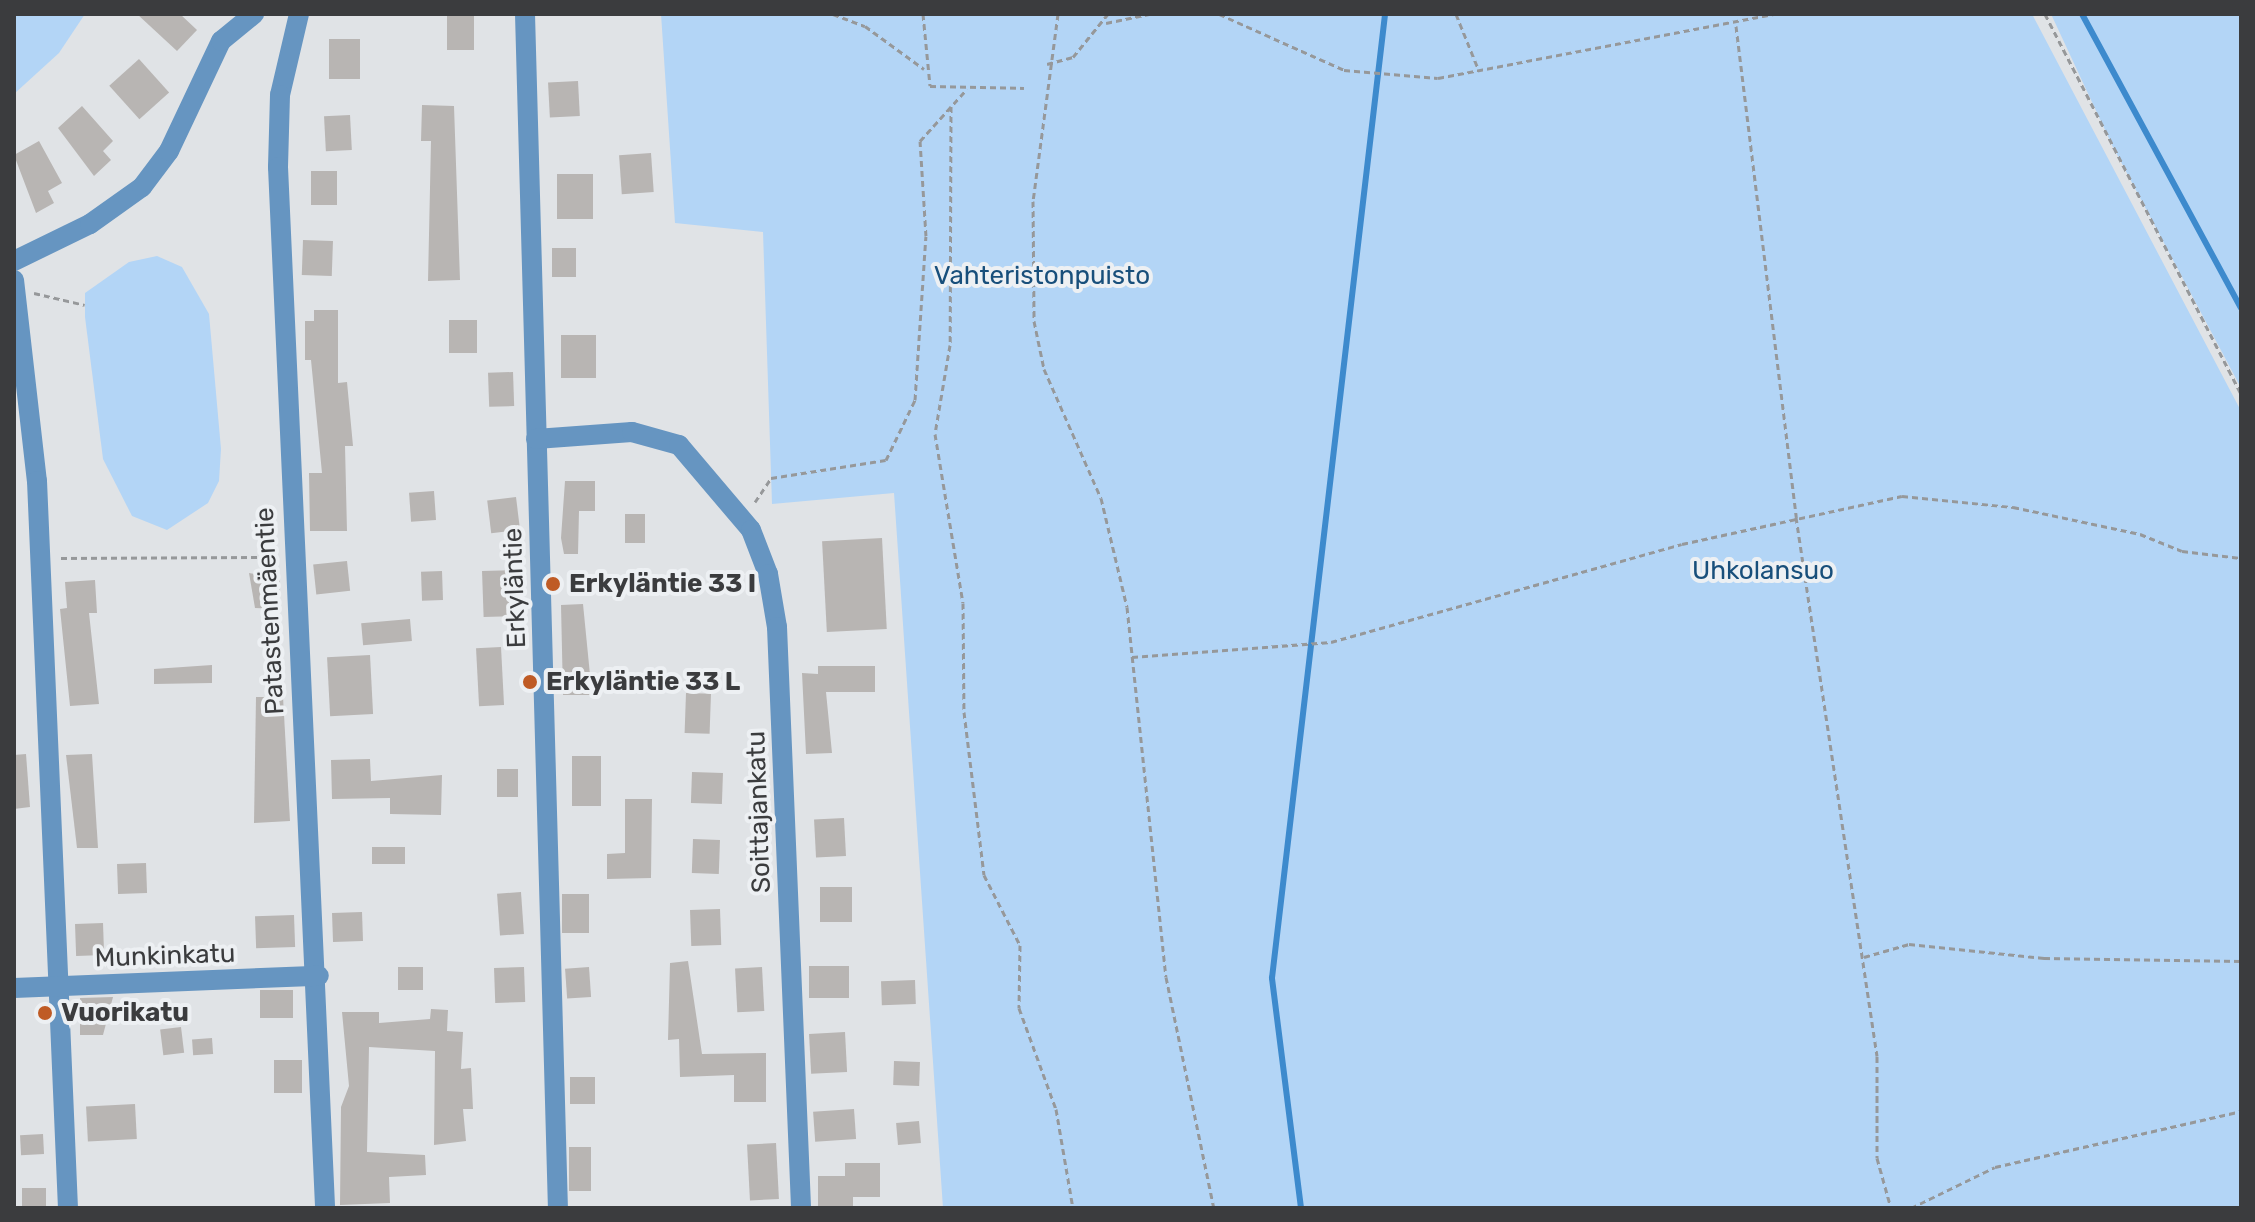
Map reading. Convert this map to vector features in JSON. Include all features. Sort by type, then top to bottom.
[{"type":"street","points":[[14,261],[90,224],[142,187],[169,151],[221,41],[254,14]]},
{"type":"street","name":"Patastenmäentie","points":[[299,14],[280,95],[278,167],[292,557],[319,976],[325,1208]]},
{"type":"street","name":"Erkyläntie","points":[[525,14],[558,1208]]},
{"type":"street","points":[[15,284],[41,558],[68,1208]]},
{"type":"street","name":"Soittajankatu","points":[[536,439],[632,432],[679,445],[751,530],[768,574],[777,627],[801,1208]]},
{"type":"street","name":"Munkinkatu","points":[[14,988],[319,976]]},
{"type":"path","points":[[833,14],[865,26],[924,69]]},
{"type":"path","points":[[923,14],[924,69],[930,86],[1024,88]]},
{"type":"path","points":[[1058,14],[1047,64],[1030,262],[1034,321],[1044,369],[1101,498],[1131,657],[1166,977],[1214,1208]]},
{"type":"path","points":[[1047,64],[1073,57],[1106,23],[1108,14]]},
{"type":"path","points":[[1106,23],[1149,14]]},
{"type":"path","points":[[1219,14],[1344,70],[1438,78],[1736,26],[1775,14]]},
{"type":"path","points":[[1456,14],[1479,71]]},
{"type":"path","points":[[2045,14],[2241,393]]},
{"type":"path","points":[[1736,26],[1796,517],[1877,1056],[1877,1158],[1891,1208]]},
{"type":"path","points":[[753,506],[771,478],[886,460],[915,400],[926,236],[920,141],[967,89]]},
{"type":"path","points":[[951,106],[950,345],[935,434],[963,603],[964,712],[984,875],[1020,945],[1019,1008],[1056,1109],[1073,1208]]},
{"type":"path","points":[[15,284],[85,305]]},
{"type":"path","points":[[1131,657],[1331,642],[1796,517],[1902,496],[2013,507],[2140,534],[2182,551],[2241,558]]},
{"type":"path","points":[[41,558],[292,557]]},
{"type":"path","points":[[1864,957],[1909,944],[2044,958],[2241,961]]},
{"type":"path","points":[[1911,1208],[1995,1167],[2241,1111]]},
{"type":"green space","points":[[14,14],[85,14],[59,53],[14,94]]},
{"type":"green space","name":"Uhkolansuo","points":[[661,14],[2032,14],[2241,411],[2241,1208],[943,1208],[894,493],[772,504],[763,232],[675,223]]},
{"type":"green space","points":[[2051,14],[2241,14],[2241,388],[2112,145]]},
{"type":"green space","points":[[157,256],[182,267],[209,314],[221,449],[219,481],[208,503],[167,530],[132,516],[103,459],[85,317],[85,293],[129,262]]},
{"type":"building","points":[[137,14],[180,14],[197,30],[177,51]]},
{"type":"building","points":[[447,14],[474,14],[474,50],[447,50]]},
{"type":"building","points":[[329,39],[360,39],[360,79],[329,79]]},
{"type":"building","points":[[139,59],[169,92],[139,119],[109,86]]},
{"type":"building","points":[[578,81],[580,116],[550,118],[548,83]]},
{"type":"building","points":[[422,105],[454,106],[460,280],[428,281],[431,141],[421,141]]},
{"type":"building","points":[[82,106],[113,141],[103,151],[111,160],[94,176],[58,128]]},
{"type":"building","points":[[350,115],[352,150],[326,151],[324,116]]},
{"type":"building","points":[[39,141],[62,183],[48,191],[54,203],[36,213],[14,155]]},
{"type":"building","points":[[651,153],[654,192],[622,194],[619,155]]},
{"type":"building","points":[[311,171],[337,171],[337,205],[311,205]]},
{"type":"building","points":[[557,174],[593,174],[593,219],[557,219]]},
{"type":"building","points":[[303,240],[333,241],[332,276],[302,275]]},
{"type":"building","points":[[552,248],[576,248],[576,277],[552,277]]},
{"type":"building","points":[[314,310],[338,310],[338,383],[347,382],[353,446],[345,446],[347,531],[310,531],[309,473],[322,473],[311,360],[305,360],[305,321],[314,321]]},
{"type":"building","points":[[449,320],[477,320],[477,353],[449,353]]},
{"type":"building","points":[[561,335],[596,335],[596,378],[561,378]]},
{"type":"building","points":[[513,372],[514,406],[489,407],[488,373]]},
{"type":"building","points":[[565,481],[595,481],[595,511],[579,511],[578,554],[564,554],[561,538]]},
{"type":"building","points":[[434,491],[436,520],[411,522],[409,493]]},
{"type":"building","points":[[516,497],[520,530],[491,533],[487,501]]},
{"type":"building","points":[[625,514],[645,514],[645,543],[625,543]]},
{"type":"building","points":[[882,538],[887,629],[827,632],[822,541]]},
{"type":"building","points":[[347,561],[350,591],[316,594],[313,565]]},
{"type":"building","points":[[514,570],[516,616],[484,617],[482,571]]},
{"type":"building","points":[[442,571],[443,600],[422,601],[421,572]]},
{"type":"building","points":[[249,573],[280,579],[279,609],[255,608]]},
{"type":"building","points":[[95,580],[97,613],[89,613],[99,704],[70,706],[60,609],[67,608],[65,582]]},
{"type":"building","points":[[583,604],[592,695],[563,695],[561,605]]},
{"type":"building","points":[[410,619],[412,641],[363,645],[361,623]]},
{"type":"building","points":[[501,647],[504,705],[479,706],[476,648]]},
{"type":"building","points":[[370,655],[373,714],[330,716],[327,657]]},
{"type":"building","points":[[212,665],[212,683],[154,684],[154,669]]},
{"type":"building","points":[[818,666],[875,666],[875,692],[826,692],[832,753],[806,754],[802,673],[818,674]]},
{"type":"building","points":[[686,693],[711,694],[710,734],[685,733]]},
{"type":"building","points":[[256,697],[283,697],[290,821],[254,823]]},
{"type":"building","points":[[26,754],[30,807],[14,809],[14,755]]},
{"type":"building","points":[[92,754],[98,848],[77,848],[66,755]]},
{"type":"building","points":[[572,756],[601,756],[601,806],[572,806]]},
{"type":"building","points":[[370,759],[371,781],[442,775],[441,815],[390,814],[390,798],[332,799],[331,760]]},
{"type":"building","points":[[497,769],[518,769],[518,797],[497,797]]},
{"type":"building","points":[[692,772],[723,773],[722,804],[691,803]]},
{"type":"building","points":[[625,799],[652,799],[651,878],[607,879],[607,854],[625,853]]},
{"type":"building","points":[[844,818],[846,856],[816,858],[814,820]]},
{"type":"building","points":[[693,839],[720,840],[719,874],[692,873]]},
{"type":"building","points":[[372,847],[405,847],[405,864],[372,864]]},
{"type":"building","points":[[146,863],[147,893],[118,894],[117,864]]},
{"type":"building","points":[[820,887],[852,887],[852,922],[820,922]]},
{"type":"building","points":[[521,892],[524,934],[500,936],[497,894]]},
{"type":"building","points":[[562,894],[589,894],[589,933],[562,933]]},
{"type":"building","points":[[720,909],[721,945],[691,946],[690,910]]},
{"type":"building","points":[[362,912],[363,941],[333,942],[332,913]]},
{"type":"building","points":[[294,915],[295,947],[256,948],[255,916]]},
{"type":"building","points":[[103,923],[104,955],[76,956],[75,924]]},
{"type":"building","points":[[688,961],[702,1054],[766,1053],[766,1102],[734,1102],[734,1075],[680,1077],[679,1039],[668,1040],[670,963]]},
{"type":"building","points":[[809,966],[849,966],[849,998],[809,998]]},
{"type":"building","points":[[398,967],[423,967],[423,990],[398,990]]},
{"type":"building","points":[[524,967],[525,1002],[495,1003],[494,968]]},
{"type":"building","points":[[589,967],[591,997],[567,999],[565,969]]},
{"type":"building","points":[[762,967],[764,1011],[737,1012],[735,968]]},
{"type":"building","points":[[915,980],[916,1004],[882,1005],[881,981]]},
{"type":"building","points":[[260,990],[293,990],[293,1018],[260,1018]]},
{"type":"building","points":[[113,997],[103,1035],[80,1035],[80,998]]},
{"type":"building","points":[[431,1009],[448,1010],[447,1031],[463,1032],[461,1069],[471,1068],[473,1109],[463,1109],[466,1141],[434,1145],[435,1051],[369,1047],[367,1152],[425,1155],[426,1175],[389,1177],[390,1203],[340,1205],[341,1107],[349,1086],[342,1012],[379,1012],[379,1023],[430,1019]]},
{"type":"building","points":[[181,1027],[184,1053],[163,1055],[160,1030]]},
{"type":"building","points":[[845,1032],[847,1072],[811,1074],[809,1034]]},
{"type":"building","points":[[212,1038],[213,1054],[193,1055],[192,1039]]},
{"type":"building","points":[[274,1060],[302,1060],[302,1093],[274,1093]]},
{"type":"building","points":[[894,1061],[920,1062],[919,1086],[893,1085]]},
{"type":"building","points":[[570,1077],[595,1077],[595,1104],[570,1104]]},
{"type":"building","points":[[135,1104],[137,1139],[88,1142],[86,1107]]},
{"type":"building","points":[[854,1109],[856,1139],[815,1142],[813,1112]]},
{"type":"building","points":[[919,1121],[921,1143],[898,1145],[896,1123]]},
{"type":"building","points":[[43,1134],[44,1154],[21,1155],[20,1135]]},
{"type":"building","points":[[776,1143],[779,1199],[750,1200],[747,1145]]},
{"type":"building","points":[[569,1147],[591,1147],[591,1191],[569,1191]]},
{"type":"building","points":[[845,1163],[880,1163],[880,1197],[853,1197],[853,1208],[818,1208],[818,1176],[845,1176]]},
{"type":"building","points":[[22,1188],[46,1188],[46,1208],[22,1208]]},
{"type":"waterway","points":[[1301,1208],[1272,978],[1385,14]]},
{"type":"waterway","points":[[2082,14],[2241,308]]},
{"type":"place","name":"Erkyläntie 33 I","points":[[553,584]]},
{"type":"place","name":"Erkyläntie 33 L","points":[[530,682]]},
{"type":"place","name":"Vuorikatu","points":[[45,1013]]},
{"type":"park label","name":"Vahteristonpuisto","points":[[1042,276]]}]
